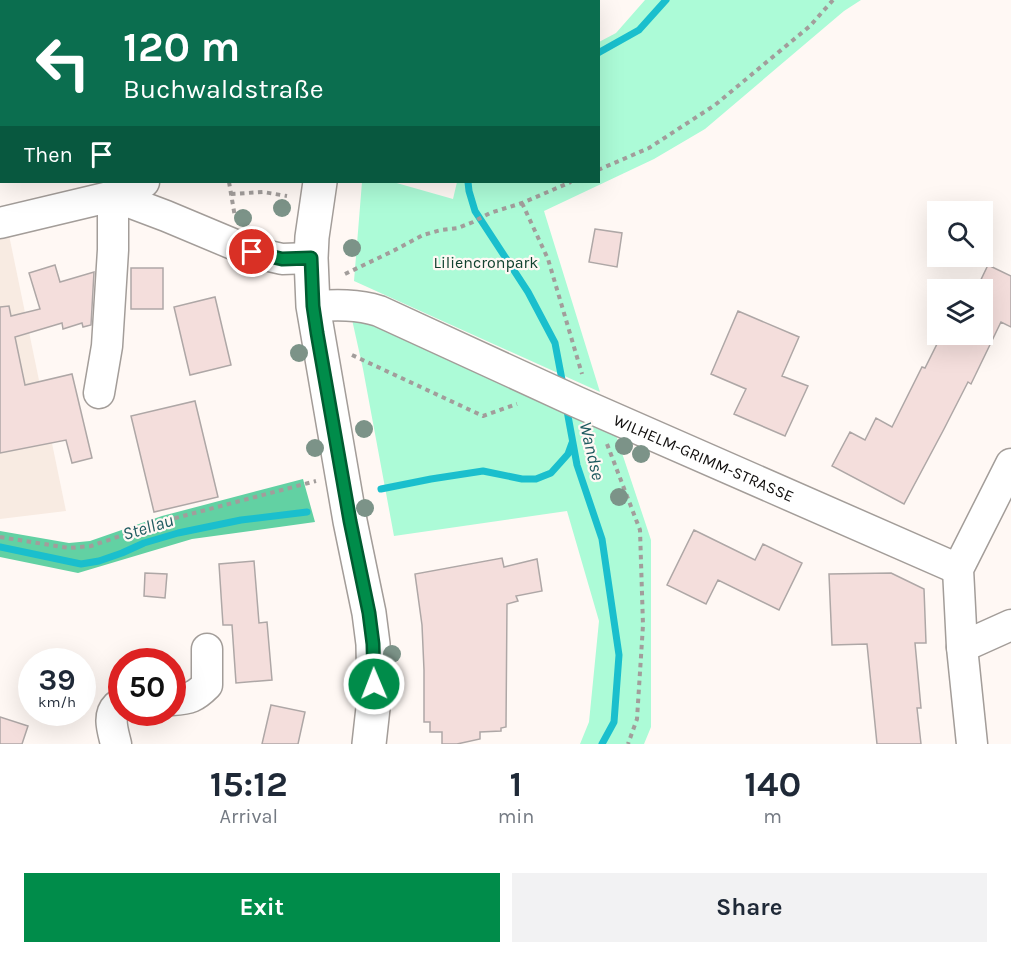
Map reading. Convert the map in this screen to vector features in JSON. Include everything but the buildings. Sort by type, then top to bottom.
[{"type":"main road","points":[[320,183],[311,258],[313,306],[373,644],[374,699],[369,744]]},
{"type":"street","points":[[0,223],[113,196],[142,183]]},
{"type":"street","points":[[113,196],[252,252],[282,259],[311,258]]},
{"type":"street","points":[[99,393],[107,346],[113,250],[113,196]]},
{"type":"street","name":"WILHELM-GRIMM-STRASSE","points":[[313,306],[347,305],[379,311],[575,401],[958,569]]},
{"type":"street","points":[[972,744],[962,647],[958,569],[1011,464]]},
{"type":"street","points":[[962,647],[1011,625]]},
{"type":"street","points":[[186,700],[195,696],[207,685],[207,649]]},
{"type":"street","points":[[112,726],[116,744]]},
{"type":"path","points":[[600,169],[649,148],[714,105],[810,26],[833,0]]},
{"type":"path","points":[[345,274],[423,235],[458,228],[490,213],[522,203],[569,183]]},
{"type":"path","points":[[231,194],[263,192],[287,196]]},
{"type":"path","points":[[522,203],[548,259],[575,401],[640,530],[643,625],[637,719],[628,744]]},
{"type":"path","points":[[352,356],[483,416],[524,401]]},
{"type":"path","points":[[0,537],[69,548],[91,546],[164,521],[312,481]]},
{"type":"shaded area","points":[[9,235],[66,511],[0,519],[0,236]]},
{"type":"green space","name":"Liliencronpark","points":[[645,0],[861,0],[844,11],[705,129],[654,159],[544,211],[600,392],[354,281],[362,183],[397,183],[453,199],[457,183],[600,183],[600,41],[616,33]]},
{"type":"green space","points":[[351,315],[616,435],[651,540],[651,727],[644,744],[580,744],[589,722],[599,621],[567,511],[394,536]]},
{"type":"green space","points":[[303,479],[315,522],[192,539],[78,573],[0,557],[0,531],[69,543],[90,541],[162,516]]},
{"type":"waterway","name":"Wandse","points":[[600,52],[639,30],[666,0]]},
{"type":"waterway","name":"Wandse","points":[[468,183],[475,211],[528,292],[555,343],[563,385]]},
{"type":"waterway","name":"Wandse","points":[[566,405],[577,465],[602,539],[619,655],[614,722],[602,744]]},
{"type":"waterway","name":"Stellau","points":[[381,489],[483,471],[522,479],[536,479],[551,473],[568,454],[572,443]]},
{"type":"waterway","name":"Stellau","points":[[0,547],[81,564],[99,561],[144,543],[178,533],[241,520],[307,512]]},
{"type":"route","points":[[252,252],[282,259],[311,258],[313,306],[317,333],[350,521],[369,613],[373,644],[374,684]]}]
